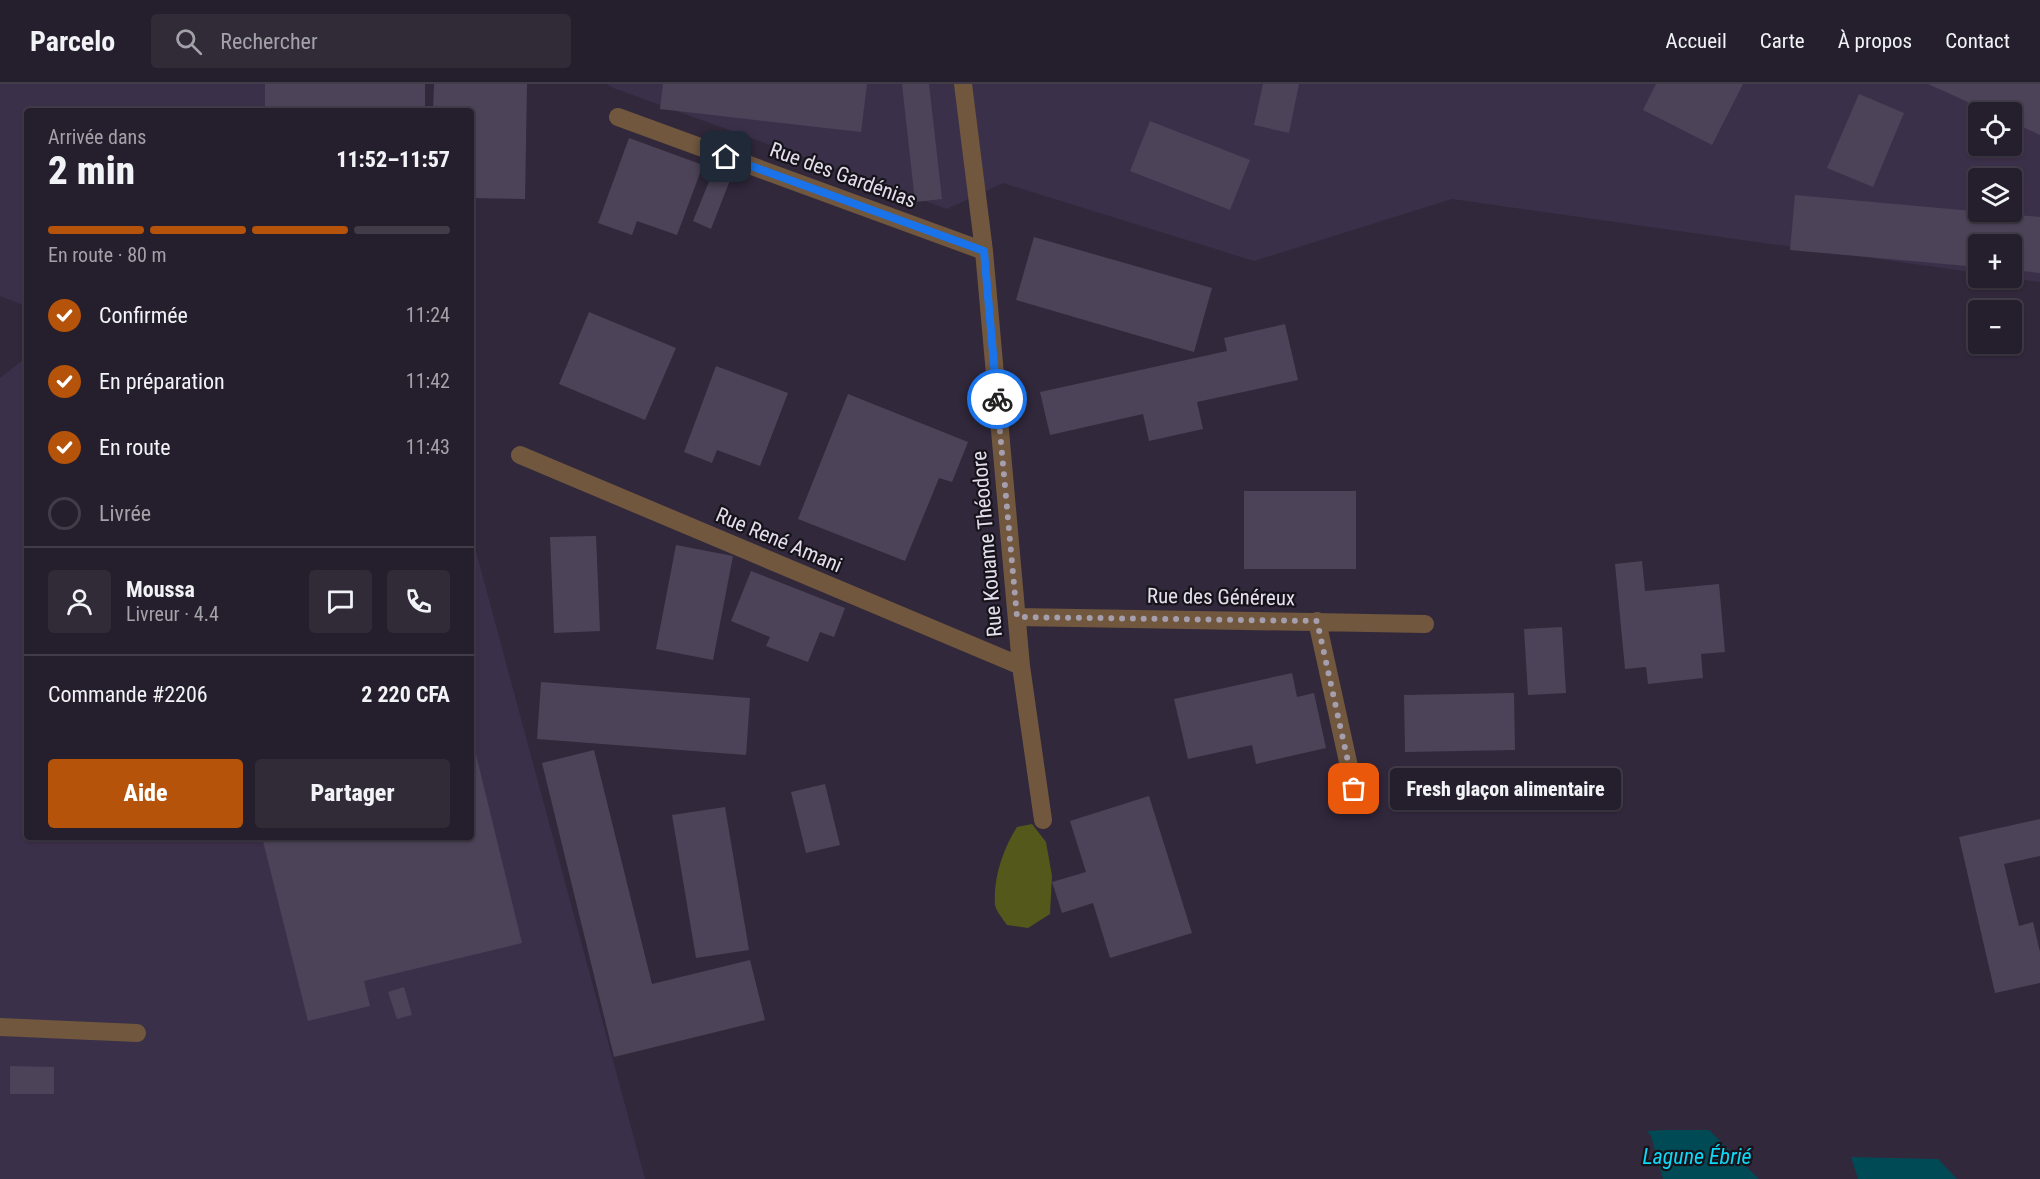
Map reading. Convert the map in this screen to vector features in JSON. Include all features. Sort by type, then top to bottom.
[{"type":"street","name":"Rue Kouame Théodore","points":[[963,84],[984,251],[1021,666],[1043,820]]},
{"type":"street","name":"Rue des Gardénias","points":[[618,117],[984,251]]},
{"type":"street","name":"Rue René Amani","points":[[520,455],[1021,666]]},
{"type":"street","name":"Rue des Généreux","points":[[1017,617],[1425,624]]},
{"type":"street","points":[[1317,621],[1354,789]]},
{"type":"street","points":[[0,1027],[137,1033]]},
{"type":"shaded area","points":[[0,84],[425,84],[425,108],[24,108],[24,333],[23,305],[0,296]]},
{"type":"shaded area","points":[[606,84],[2040,84],[2040,282],[2022,280],[2022,234],[1968,234],[1968,272],[1452,199],[1254,261],[1003,183],[947,209]]},
{"type":"shaded area","points":[[24,333],[24,840],[474,840],[474,544],[645,1179],[0,1179],[0,378],[23,360]]},
{"type":"green space","points":[[1032,824],[1046,842],[1052,876],[1050,914],[1028,928],[1007,925],[995,905],[995,895],[1000,864],[1012,836],[1017,827]]},
{"type":"water","name":"Lagune Ébrié","points":[[1709,1130],[1759,1179],[1663,1179],[1651,1136],[1647,1131]]},
{"type":"water","points":[[1851,1157],[1938,1159],[1957,1179],[1858,1179]]},
{"type":"building","points":[[265,84],[425,84],[425,108],[265,108]]},
{"type":"building","points":[[434,84],[527,84],[525,199],[474,198],[474,108],[433,108]]},
{"type":"building","points":[[663,84],[867,84],[861,132],[660,109]]},
{"type":"building","points":[[902,84],[929,84],[942,199],[915,202]]},
{"type":"building","points":[[1263,84],[1299,84],[1289,133],[1254,125]]},
{"type":"building","points":[[1656,84],[1743,84],[1712,145],[1643,110]]},
{"type":"building","points":[[1928,84],[2040,84],[2040,135],[2022,127],[2022,102],[1968,102]]},
{"type":"building","points":[[1859,94],[1904,113],[1873,187],[1827,168]]},
{"type":"building","points":[[1150,121],[1250,160],[1230,210],[1130,171]]},
{"type":"building","points":[[629,138],[703,165],[677,235],[637,221],[632,235],[598,223]]},
{"type":"building","points":[[716,164],[734,170],[711,229],[693,221]]},
{"type":"building","points":[[1795,195],[1968,211],[1968,222],[2022,222],[2022,215],[2040,217],[2040,273],[2022,271],[2022,234],[1968,234],[1968,266],[1790,250]]},
{"type":"building","points":[[1034,237],[1212,288],[1194,352],[1016,300]]},
{"type":"building","points":[[589,312],[676,348],[645,420],[559,384]]},
{"type":"building","points":[[1285,324],[1298,380],[1197,402],[1203,429],[1149,441],[1143,414],[1050,435],[1040,392],[1227,351],[1224,338]]},
{"type":"building","points":[[716,366],[788,393],[760,466],[717,450],[712,463],[684,452]]},
{"type":"building","points":[[848,394],[968,442],[952,482],[939,478],[905,561],[798,519]]},
{"type":"building","points":[[1244,491],[1356,491],[1356,569],[1244,569]]},
{"type":"building","points":[[596,536],[600,631],[554,633],[550,537]]},
{"type":"building","points":[[676,545],[733,556],[713,660],[656,649]]},
{"type":"building","points":[[1642,561],[1645,591],[1719,584],[1725,652],[1701,654],[1703,678],[1648,684],[1646,667],[1625,669],[1615,564]]},
{"type":"building","points":[[751,571],[845,608],[834,637],[820,632],[808,662],[766,646],[770,637],[731,621]]},
{"type":"building","points":[[1562,627],[1566,693],[1528,695],[1524,629]]},
{"type":"building","points":[[1292,673],[1297,697],[1314,693],[1326,748],[1256,764],[1252,745],[1188,759],[1174,699]]},
{"type":"building","points":[[541,682],[750,698],[746,755],[537,739]]},
{"type":"building","points":[[1514,693],[1515,750],[1405,752],[1404,695]]},
{"type":"building","points":[[474,746],[522,943],[364,981],[370,1006],[308,1021],[263,840],[474,840]]},
{"type":"building","points":[[594,750],[652,984],[750,960],[765,1020],[614,1057],[542,763]]},
{"type":"building","points":[[825,784],[840,845],[806,853],[791,792]]},
{"type":"building","points":[[1149,796],[1192,933],[1110,958],[1093,903],[1062,913],[1052,882],[1086,872],[1070,821]]},
{"type":"building","points":[[725,807],[749,950],[696,958],[672,815]]},
{"type":"building","points":[[2040,819],[2040,856],[2004,864],[2019,926],[2033,922],[2040,952],[2040,983],[1995,993],[1959,837]]},
{"type":"building","points":[[404,987],[412,1015],[397,1019],[388,992]]},
{"type":"building","points":[[10,1066],[54,1067],[54,1094],[10,1094]]},
{"type":"way so far","points":[[997,399],[1017,617],[1317,621],[1354,789]]},
{"type":"place","name":"Fresh glaçon alimentaire","points":[[1354,789]]},
{"type":"route","points":[[726,157],[984,251],[997,399]]}]
